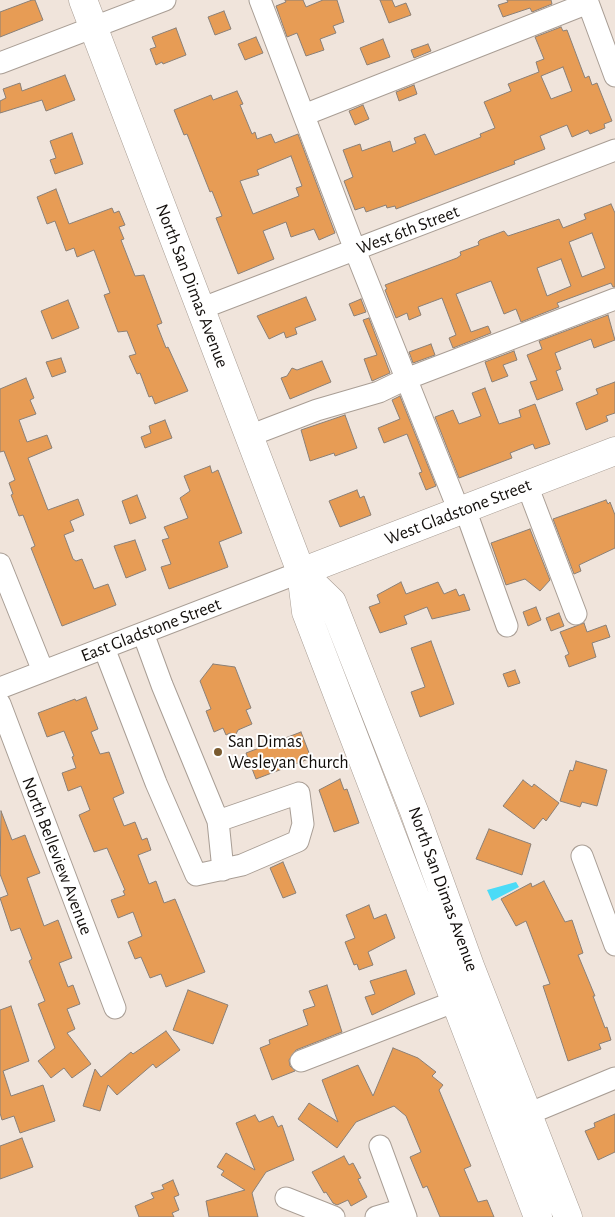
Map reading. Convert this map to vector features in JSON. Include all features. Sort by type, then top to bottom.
[{"type":"main road","name":"North San Dimas Avenue","points":[[82,0],[301,572],[306,612],[468,996],[528,1114],[568,1217]]},
{"type":"main road","name":"West Gladstone Street","points":[[301,572],[615,452]]},
{"type":"main road","name":"North San Dimas Avenue","points":[[468,996],[538,1217]]},
{"type":"street","points":[[0,63],[165,0]]},
{"type":"street","points":[[260,0],[355,250],[406,379],[462,510],[507,626]]},
{"type":"street","points":[[304,115],[587,2],[615,76]]},
{"type":"street","name":"West 6th Street","points":[[200,309],[615,150]]},
{"type":"street","points":[[249,436],[317,410],[379,392],[406,379],[615,299]]},
{"type":"street","points":[[527,485],[576,614]]},
{"type":"street","points":[[1,570],[43,671]]},
{"type":"street","name":"East Gladstone Street","points":[[0,688],[301,572]]},
{"type":"street","points":[[143,633],[218,821],[222,870]]},
{"type":"street","points":[[104,648],[156,783],[196,875],[242,865],[298,841],[304,824],[299,793],[218,821]]},
{"type":"street","name":"North Belleview Avenue","points":[[0,704],[115,1008]]},
{"type":"street","points":[[582,856],[615,945]]},
{"type":"street","points":[[302,1061],[468,996]]},
{"type":"street","points":[[528,1114],[615,1078]]},
{"type":"street","points":[[376,1217],[404,1213],[380,1146]]},
{"type":"street","points":[[286,1198],[334,1217]]},
{"type":"water","points":[[516,882],[519,887],[492,901],[487,890]]},
{"type":"building","points":[[35,0],[43,20],[0,37],[0,12]]},
{"type":"building","points":[[285,0],[303,0],[306,7],[323,0],[337,0],[344,22],[333,26],[336,33],[320,39],[324,50],[306,56],[297,33],[287,37],[276,6],[286,2]]},
{"type":"building","points":[[380,0],[392,0],[395,7],[406,3],[411,15],[389,23]]},
{"type":"building","points":[[507,0],[551,0],[552,4],[532,12],[530,8],[503,17],[498,5],[508,2]]},
{"type":"building","points":[[224,11],[231,29],[215,35],[208,17]]},
{"type":"building","points":[[561,27],[563,31],[567,30],[585,78],[589,76],[592,85],[597,83],[612,121],[604,124],[605,128],[590,134],[588,130],[572,137],[567,125],[540,136],[545,149],[514,161],[515,164],[396,209],[395,206],[387,208],[386,205],[366,212],[364,207],[355,210],[344,181],[353,177],[343,150],[360,144],[362,151],[390,141],[393,152],[416,143],[414,138],[425,134],[435,155],[481,137],[480,134],[495,128],[484,102],[511,91],[508,84],[539,72],[536,62],[544,59],[535,37]],"holes":[[[563,67],[572,91],[551,99],[541,76]]]},
{"type":"building","points":[[176,28],[186,55],[156,65],[150,49],[156,47],[152,37]]},
{"type":"building","points":[[256,37],[263,53],[245,60],[238,44]]},
{"type":"building","points":[[383,39],[390,57],[367,65],[360,48]]},
{"type":"building","points":[[428,44],[431,51],[414,58],[411,50]]},
{"type":"building","points":[[65,75],[75,100],[46,111],[42,100],[0,113],[0,101],[6,98],[3,89],[20,83],[22,91]]},
{"type":"building","points":[[414,85],[417,94],[399,101],[396,92]]},
{"type":"building","points":[[237,91],[243,104],[240,105],[252,134],[255,132],[257,139],[271,134],[275,143],[298,134],[335,233],[319,240],[314,229],[291,237],[286,222],[263,231],[274,259],[238,274],[216,218],[222,216],[212,191],[210,192],[187,134],[184,135],[174,110],[211,95],[213,100]],"holes":[[[291,156],[302,186],[296,188],[299,196],[253,214],[240,181],[259,175],[257,170]]]},
{"type":"building","points":[[363,105],[369,119],[355,125],[349,111]]},
{"type":"building","points":[[72,133],[83,164],[55,174],[50,160],[56,158],[50,141]]},
{"type":"building","points":[[56,189],[69,224],[112,208],[114,213],[119,211],[125,225],[119,227],[124,239],[121,240],[135,276],[144,275],[162,323],[157,325],[166,348],[168,347],[188,391],[155,404],[152,396],[149,397],[140,373],[137,374],[129,356],[136,354],[127,331],[118,332],[104,295],[110,293],[94,250],[77,257],[74,248],[66,251],[55,221],[47,224],[37,197]]},
{"type":"building","points":[[611,204],[615,213],[615,287],[611,283],[557,303],[559,307],[521,322],[516,309],[504,314],[491,281],[456,294],[471,332],[488,326],[491,333],[453,348],[449,338],[456,335],[442,298],[418,307],[421,315],[409,320],[407,313],[396,318],[385,290],[387,289],[385,285],[457,258],[461,255],[460,252],[479,245],[478,242],[480,240],[504,231],[508,236],[559,219],[563,228],[586,219],[584,214]],"holes":[[[592,233],[605,268],[582,277],[569,242]],[[561,259],[571,286],[547,296],[537,268]]]},
{"type":"building","points":[[306,297],[316,320],[295,328],[297,334],[286,338],[284,332],[269,339],[257,316]]},
{"type":"building","points":[[361,299],[366,312],[354,316],[349,304]]},
{"type":"building","points":[[68,300],[79,328],[52,339],[41,311]]},
{"type":"building","points":[[608,315],[615,340],[594,348],[591,339],[555,353],[561,369],[556,371],[563,390],[537,400],[530,382],[537,380],[527,355],[542,349],[539,341]]},
{"type":"building","points":[[369,318],[390,373],[372,381],[364,359],[377,355],[363,320]]},
{"type":"building","points":[[431,344],[435,355],[413,363],[409,352]]},
{"type":"building","points":[[514,351],[517,360],[503,365],[508,376],[492,382],[485,362]]},
{"type":"building","points":[[61,358],[66,372],[52,377],[46,362]]},
{"type":"building","points":[[322,361],[331,382],[290,399],[281,378],[287,376],[292,368],[297,370]]},
{"type":"building","points":[[26,378],[34,398],[30,400],[36,414],[19,420],[27,442],[47,435],[52,448],[28,458],[48,510],[78,499],[84,515],[70,521],[74,531],[64,535],[73,559],[76,561],[82,559],[94,589],[108,584],[116,605],[62,626],[31,548],[35,546],[23,515],[19,516],[11,495],[13,494],[9,483],[15,480],[4,451],[0,452],[0,389]]},
{"type":"building","points":[[615,382],[615,413],[606,416],[608,421],[586,430],[576,403],[598,394],[596,389]]},
{"type":"building","points":[[485,388],[499,424],[521,417],[519,410],[535,404],[550,444],[535,449],[533,444],[510,453],[512,458],[459,478],[435,417],[453,410],[459,424],[481,416],[472,393]]},
{"type":"building","points":[[400,396],[436,486],[426,490],[419,473],[422,472],[407,434],[384,443],[378,428],[400,419],[392,400]]},
{"type":"building","points":[[345,415],[357,448],[335,456],[334,453],[310,461],[301,430]]},
{"type":"building","points":[[165,420],[172,438],[145,448],[141,437],[151,433],[149,426]]},
{"type":"building","points":[[210,466],[212,473],[218,470],[242,533],[219,542],[228,567],[169,589],[161,567],[171,564],[162,540],[169,538],[164,527],[188,518],[180,498],[190,491],[184,476]]},
{"type":"building","points":[[357,490],[360,498],[364,496],[371,515],[340,527],[329,501]]},
{"type":"building","points":[[137,495],[146,518],[130,524],[122,501]]},
{"type":"building","points":[[606,500],[608,504],[610,502],[615,515],[615,548],[579,565],[581,571],[574,574],[553,519]]},
{"type":"building","points":[[530,529],[550,580],[540,591],[525,579],[506,585],[491,543]]},
{"type":"building","points":[[135,540],[146,570],[126,578],[114,546]]},
{"type":"building","points":[[401,582],[406,594],[438,582],[444,594],[456,589],[459,596],[464,594],[470,610],[432,619],[427,607],[404,616],[407,624],[380,633],[369,607],[380,603],[377,595]]},
{"type":"building","points":[[536,607],[541,620],[528,626],[523,612]]},
{"type":"building","points":[[559,613],[564,626],[551,631],[546,618]]},
{"type":"building","points":[[584,623],[587,632],[606,625],[610,637],[592,643],[596,657],[569,667],[565,656],[569,654],[560,632]]},
{"type":"building","points":[[431,641],[454,704],[420,717],[411,692],[425,687],[411,648]]},
{"type":"building","points":[[213,664],[235,667],[251,708],[246,710],[252,724],[238,730],[235,736],[230,733],[226,735],[223,728],[214,732],[206,711],[211,709],[200,681]]},
{"type":"building","points":[[515,670],[520,683],[508,687],[503,674]]},
{"type":"building","points":[[86,697],[98,729],[91,732],[100,754],[109,752],[124,793],[113,798],[124,826],[135,822],[142,840],[147,838],[151,850],[138,855],[149,884],[156,881],[164,903],[175,899],[205,972],[166,987],[161,974],[150,978],[141,957],[135,959],[128,942],[142,936],[133,912],[118,918],[111,900],[125,895],[123,891],[125,890],[107,848],[94,852],[79,815],[90,810],[81,786],[68,791],[62,773],[76,768],[72,757],[74,756],[64,731],[47,737],[38,713],[75,699],[76,701]]},
{"type":"building","points":[[301,732],[311,758],[256,779],[246,753]]},
{"type":"building","points":[[576,761],[607,770],[597,806],[582,802],[580,807],[560,801],[570,770],[573,771]]},
{"type":"building","points":[[340,779],[344,790],[347,789],[359,823],[334,832],[319,790]]},
{"type":"building","points":[[523,780],[532,787],[534,784],[559,803],[546,821],[543,818],[534,829],[503,806]]},
{"type":"building","points":[[1,811],[12,840],[25,835],[40,873],[27,878],[44,926],[58,920],[72,958],[59,963],[68,987],[73,985],[80,1004],[67,1009],[75,1029],[67,1033],[91,1064],[72,1078],[64,1068],[51,1078],[38,1061],[55,1048],[38,1004],[45,1001],[29,961],[32,959],[20,928],[11,931],[0,898],[8,895],[0,874]]},
{"type":"building","points":[[489,829],[531,844],[522,875],[476,859]]},
{"type":"building","points":[[283,862],[296,893],[283,898],[270,868]]},
{"type":"building","points":[[544,881],[565,922],[572,920],[583,953],[578,955],[611,1040],[599,1044],[601,1049],[568,1061],[543,986],[550,984],[526,921],[516,926],[501,899],[531,883],[532,887]]},
{"type":"building","points":[[369,905],[374,919],[386,914],[395,938],[368,952],[373,965],[359,970],[357,964],[354,965],[345,942],[355,938],[346,915]]},
{"type":"building","points":[[406,970],[415,994],[372,1015],[365,997],[375,994],[370,981]]},
{"type":"building","points":[[327,985],[342,1032],[296,1050],[289,1060],[290,1066],[295,1071],[272,1080],[260,1048],[270,1044],[269,1040],[308,1025],[303,1010],[315,1006],[309,991]]},
{"type":"building","points":[[188,990],[228,1005],[213,1044],[173,1030]]},
{"type":"building","points":[[11,1006],[29,1061],[3,1071],[11,1096],[43,1085],[55,1121],[20,1133],[14,1116],[2,1120],[0,1113],[0,1010]]},
{"type":"building","points":[[166,1031],[180,1050],[156,1068],[153,1064],[117,1095],[108,1085],[100,1111],[83,1106],[95,1069],[101,1077],[131,1052],[133,1054]]},
{"type":"building","points":[[393,1048],[418,1058],[436,1072],[432,1076],[443,1085],[439,1090],[471,1166],[464,1169],[478,1202],[487,1200],[494,1217],[440,1217],[427,1186],[423,1188],[410,1157],[421,1152],[406,1116],[394,1106],[356,1122],[337,1148],[298,1119],[309,1103],[338,1122],[322,1080],[358,1065],[373,1096]]},
{"type":"building","points":[[615,1114],[615,1152],[598,1160],[585,1131],[595,1127],[594,1123]]},
{"type":"building","points":[[255,1115],[259,1122],[273,1116],[278,1127],[282,1125],[294,1160],[266,1172],[252,1193],[258,1217],[209,1217],[206,1201],[245,1190],[221,1175],[224,1171],[217,1167],[226,1153],[255,1170],[236,1123]]},
{"type":"building","points":[[22,1138],[33,1167],[0,1179],[0,1146]]},
{"type":"building","points":[[344,1156],[349,1165],[353,1163],[361,1178],[358,1179],[367,1197],[351,1206],[348,1200],[337,1205],[333,1203],[326,1192],[324,1193],[312,1172]]},
{"type":"building","points":[[173,1180],[179,1195],[174,1197],[179,1210],[172,1213],[174,1217],[139,1217],[135,1206],[154,1198],[151,1193],[164,1189],[162,1185]]},
{"type":"place","name":"San Dimas Wesleyan Church","points":[[218,752]]}]
